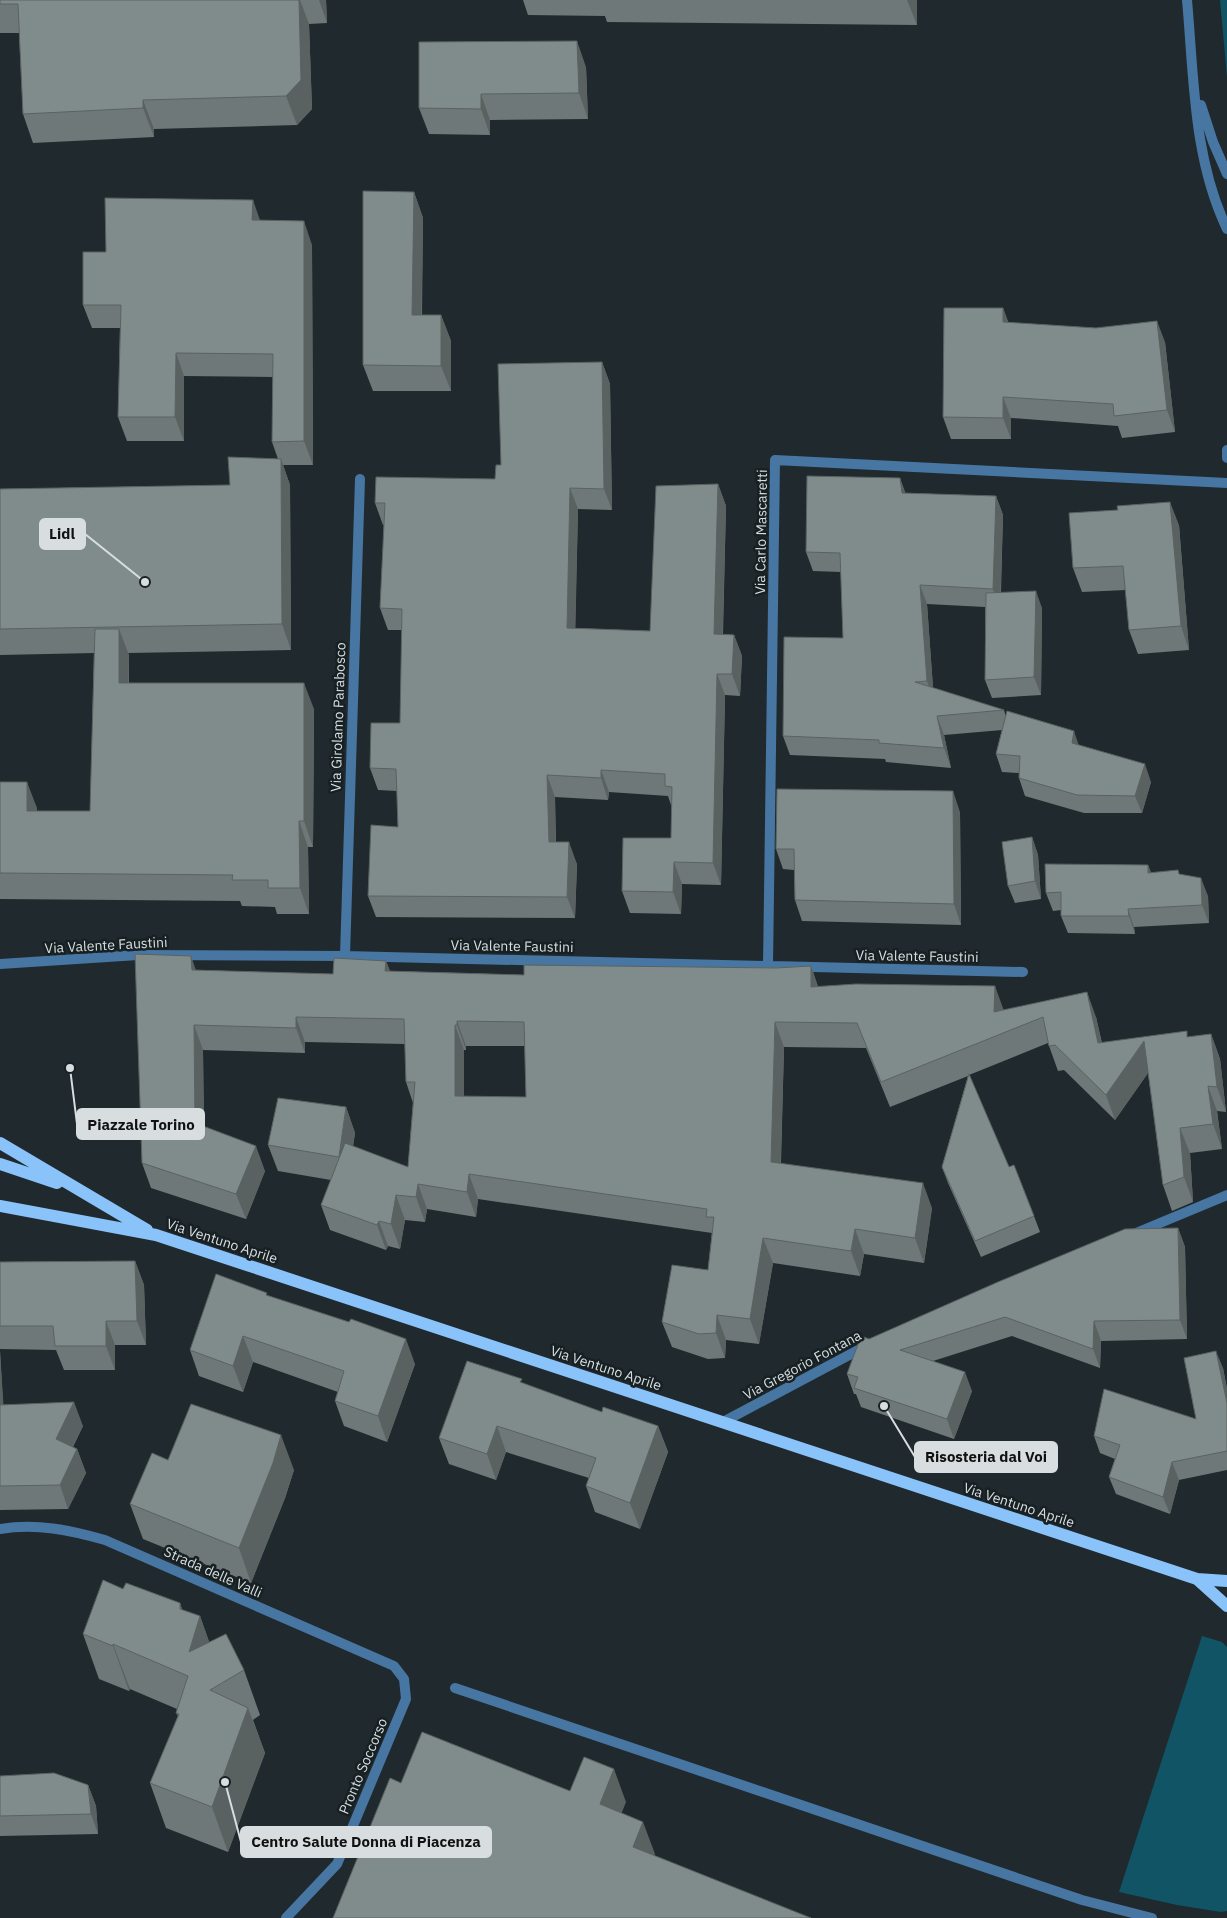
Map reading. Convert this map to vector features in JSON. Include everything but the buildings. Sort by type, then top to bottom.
[{"type":"main road","points":[[0,1142],[156,1235]]},
{"type":"main road","points":[[0,1164],[81,1191]]},
{"type":"main road","name":"Via Ventuno Aprile","points":[[0,1206],[156,1235],[1197,1579],[1227,1580]]},
{"type":"main road","name":"Via Ventuno Aprile","points":[[1197,1579],[1227,1606]]},
{"type":"street","points":[[1187,0],[1194,80],[1207,177],[1214,200],[1227,229]]},
{"type":"street","points":[[1194,80],[1213,142],[1227,174]]},
{"type":"street","points":[[1227,450],[1227,458]]},
{"type":"street","name":"Via Carlo Mascaretti","points":[[768,966],[776,460],[1227,483]]},
{"type":"street","name":"Via Girolamo Parabosco","points":[[345,956],[360,479]]},
{"type":"street","name":"Via Valente Faustini","points":[[0,964],[138,955],[345,956],[1023,972]]},
{"type":"street","points":[[1126,1237],[1227,1195]]},
{"type":"street","name":"Via Gregorio Fontana","points":[[723,1422],[878,1341]]},
{"type":"street","name":"Strada delle Valli","points":[[0,1529],[16,1526],[65,1528],[105,1540],[394,1666]]},
{"type":"street","name":"Pronto Soccorso","points":[[286,1918],[337,1864],[341,1855],[406,1699],[404,1679],[394,1666]]},
{"type":"street","points":[[455,1688],[1073,1897],[1152,1918]]},
{"type":"shaded area","points":[[1220,0],[1227,0],[1227,77]]},
{"type":"shaded area","points":[[1202,1636],[1222,1642],[1227,1647],[1227,1911],[1221,1912],[1177,1905],[1119,1892]]},
{"type":"place","name":"Lidl","points":[[145,582]]},
{"type":"place","name":"Piazzale Torino","points":[[70,1068]]},
{"type":"place","name":"Risosteria dal Voi","points":[[884,1406]]},
{"type":"place","name":"Centro Salute Donna di Piacenza","points":[[225,1782]]}]
